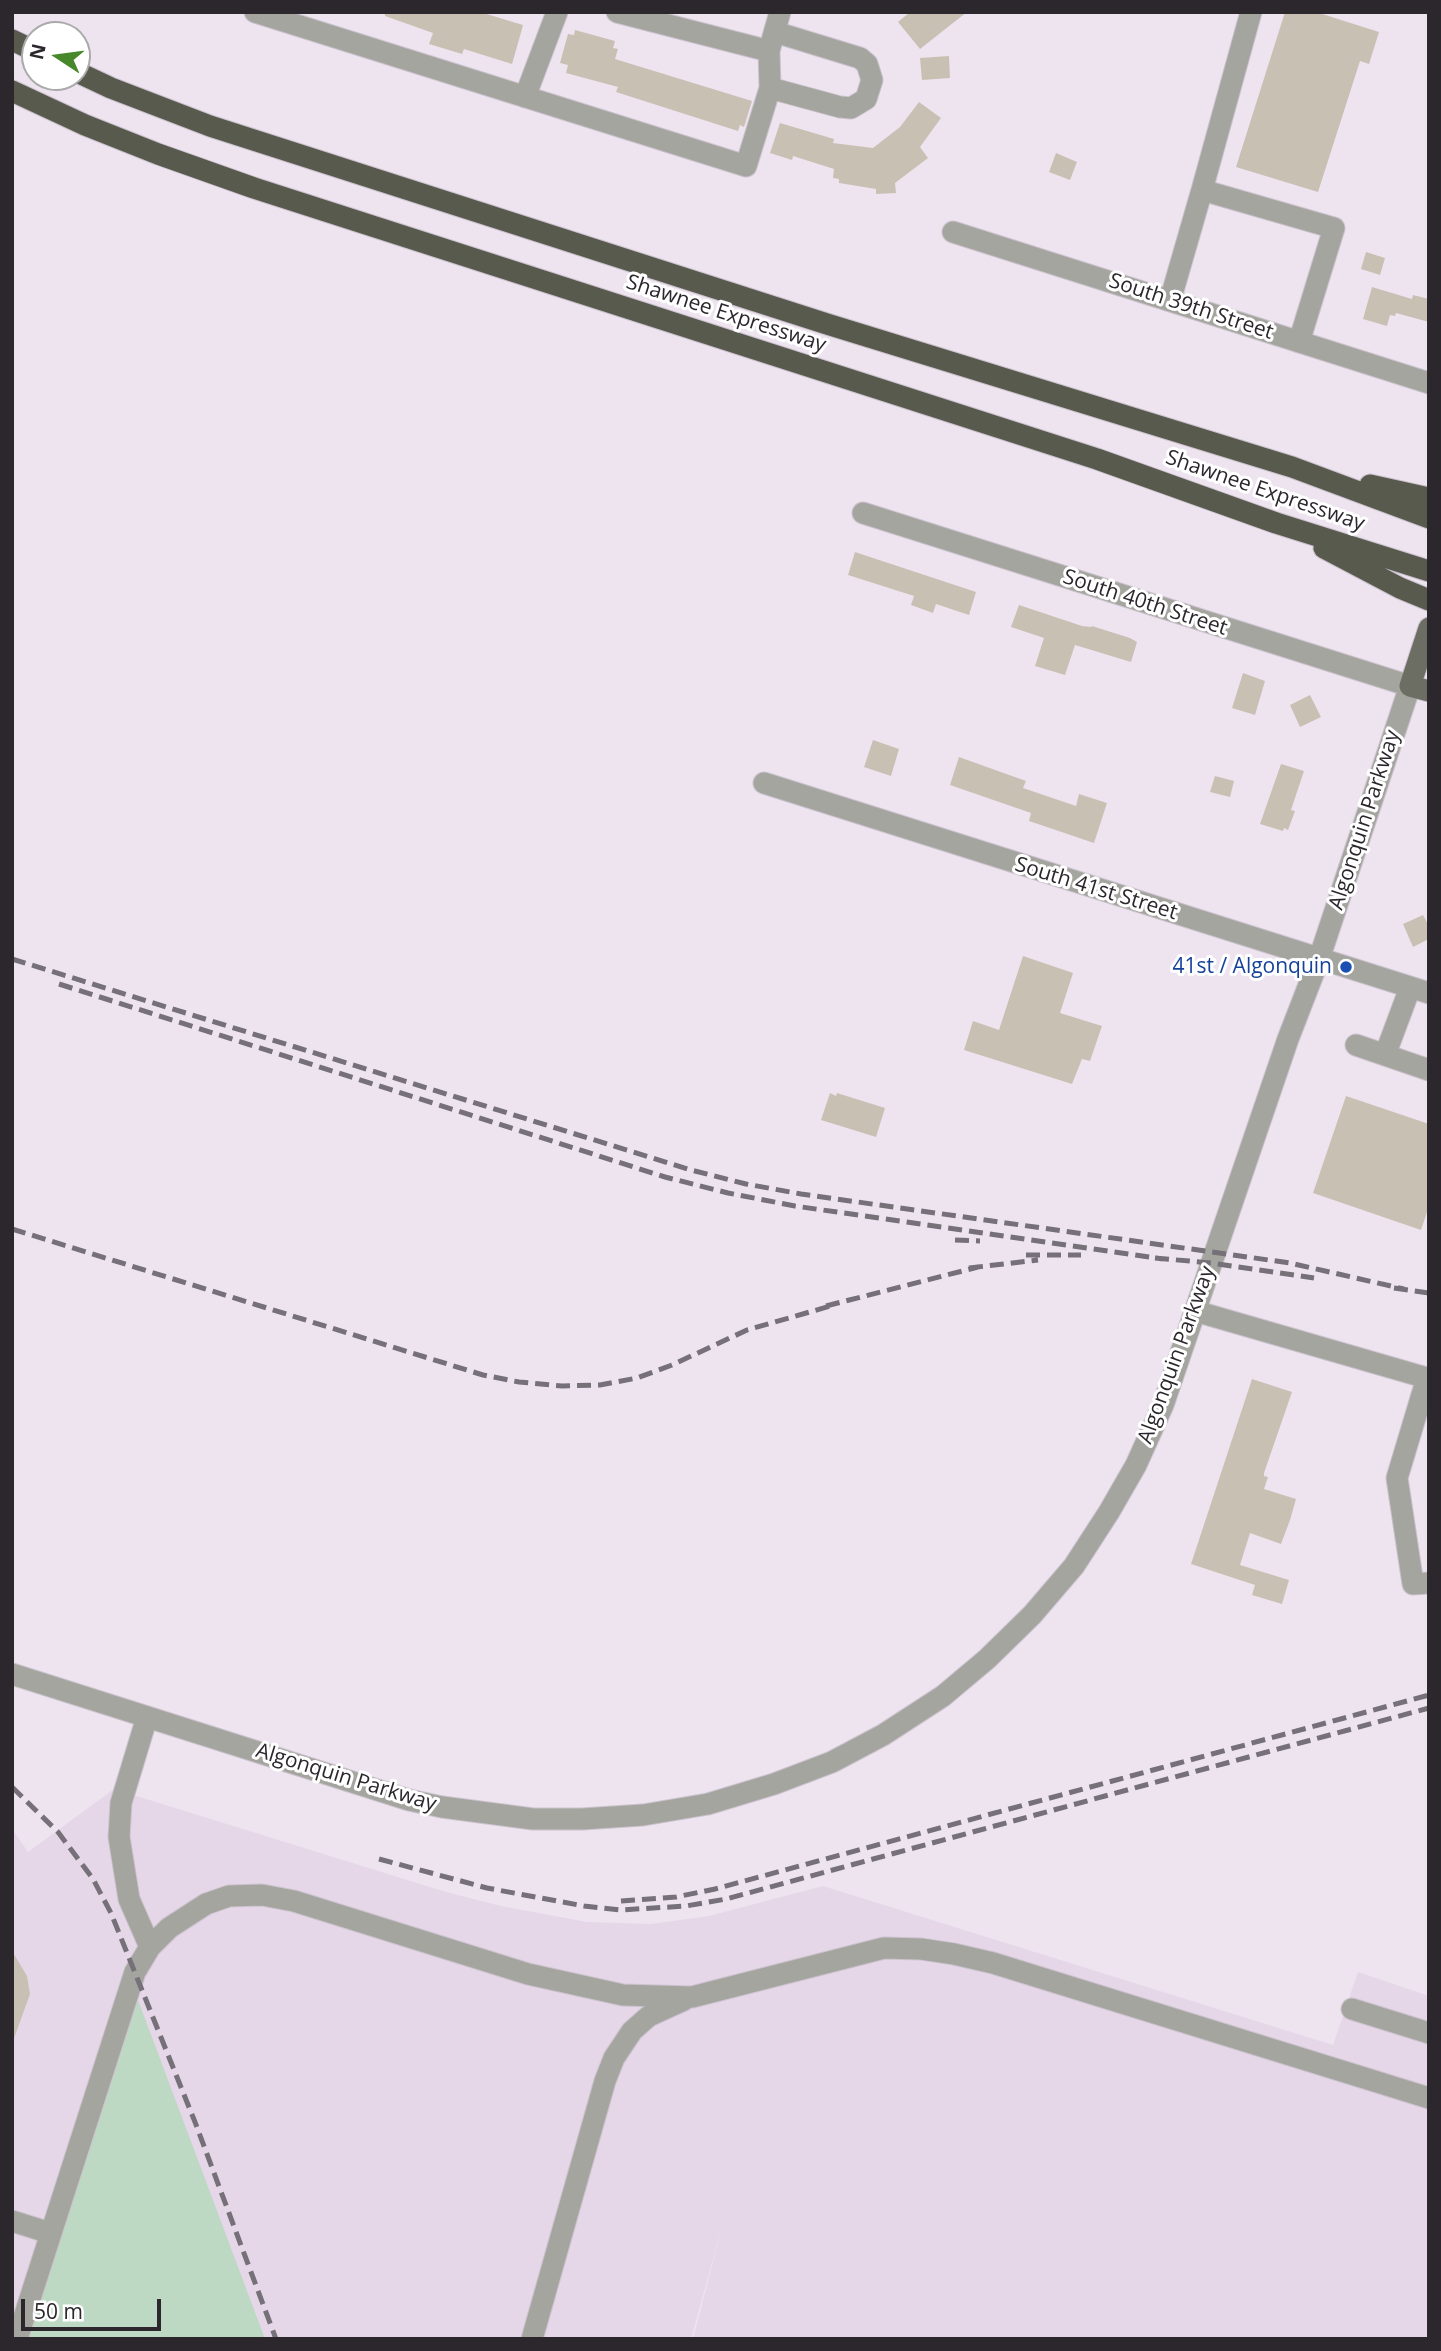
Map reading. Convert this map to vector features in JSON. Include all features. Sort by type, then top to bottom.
[{"type":"highway","name":"Shawnee Expressway","points":[[91,79],[210,126],[827,324],[1424,507]]},
{"type":"highway","name":"Shawnee Expressway","points":[[12,91],[85,125],[254,188],[1097,459],[1276,523],[1429,571]]},
{"type":"highway","points":[[1276,523],[1400,588],[1429,600]]},
{"type":"main road","name":"Algonquin Parkway","points":[[1419,689],[1429,628]]},
{"type":"street","points":[[255,12],[746,166],[770,88],[775,32]]},
{"type":"street","points":[[525,97],[556,12]]},
{"type":"street","points":[[617,12],[775,32],[860,58],[870,71],[872,80],[866,99],[851,108],[770,88]]},
{"type":"street","points":[[1170,301],[1251,12]]},
{"type":"street","points":[[1202,190],[1334,228],[1299,342]]},
{"type":"street","name":"South 39th Street","points":[[953,232],[1429,383]]},
{"type":"street","name":"South 40th Street","points":[[863,513],[1419,689]]},
{"type":"street","name":"Algonquin Parkway","points":[[12,1674],[409,1800],[533,1819],[643,1815],[708,1804],[774,1784],[832,1762],[883,1735],[943,1696],[987,1659],[1032,1615],[1074,1566],[1110,1512],[1136,1465],[1163,1405],[1288,1039],[1419,689]]},
{"type":"street","name":"South 41st Street","points":[[764,783],[921,835],[1420,990]]},
{"type":"street","points":[[1385,1055],[1420,990]]},
{"type":"street","points":[[1356,1045],[1429,1070]]},
{"type":"street","points":[[1195,1311],[1428,1378],[1397,1478],[1413,1584],[1429,1583]]},
{"type":"street","points":[[147,1717],[121,1803],[119,1837],[129,1899],[150,1947]]},
{"type":"street","points":[[17,2339],[122,2005],[135,1972],[150,1947],[169,1928],[206,1904],[229,1896],[261,1895],[294,1901],[528,1974],[623,1995],[692,1997]]},
{"type":"street","points":[[532,2339],[605,2081],[614,2058],[632,2031],[649,2016],[692,1997],[884,1948],[943,1952],[993,1963],[1429,2098]]},
{"type":"street","points":[[1352,2009],[1429,2034]]},
{"type":"street","points":[[12,2221],[50,2233]]},
{"type":"shaded area","points":[[114,1789],[446,1892],[501,1906],[587,1922],[651,1924],[709,1916],[823,1886],[1333,2045],[1358,1972],[1429,1996],[1429,2339],[693,2339],[723,2223],[691,2339],[12,2339],[12,1829],[28,1852]]},
{"type":"green space","points":[[138,2000],[265,2339],[28,2339]]},
{"type":"building","points":[[385,12],[480,12],[523,25],[512,64],[464,49],[462,54],[429,44],[433,33],[385,16]]},
{"type":"building","points":[[910,12],[967,12],[920,49],[898,22]]},
{"type":"building","points":[[1285,12],[1316,12],[1379,32],[1369,64],[1360,61],[1318,192],[1236,167]]},
{"type":"building","points":[[575,30],[615,41],[613,48],[618,49],[615,59],[752,101],[744,127],[740,125],[738,131],[616,92],[618,87],[566,73],[568,65],[560,63],[568,34],[574,35]]},
{"type":"building","points":[[949,56],[950,78],[922,80],[920,58]]},
{"type":"building","points":[[919,102],[941,118],[920,147],[928,158],[895,183],[896,193],[876,194],[876,189],[839,183],[839,179],[833,178],[834,169],[793,156],[792,160],[770,153],[780,123],[834,139],[833,143],[873,148],[900,127]]},
{"type":"building","points":[[1056,153],[1077,162],[1070,180],[1049,172]]},
{"type":"building","points":[[1366,252],[1385,258],[1380,275],[1361,269]]},
{"type":"building","points":[[1372,287],[1412,299],[1413,295],[1429,299],[1429,322],[1396,313],[1395,316],[1390,315],[1387,326],[1363,319]]},
{"type":"building","points":[[855,552],[976,592],[969,615],[936,604],[933,613],[911,605],[914,596],[848,575]]},
{"type":"building","points":[[1019,605],[1082,626],[1092,626],[1130,638],[1137,642],[1131,662],[1075,645],[1065,675],[1035,666],[1044,638],[1011,627]]},
{"type":"building","points":[[1243,673],[1265,681],[1255,715],[1232,708]]},
{"type":"building","points":[[1310,695],[1321,717],[1300,727],[1290,705]]},
{"type":"building","points":[[873,740],[899,749],[891,776],[864,767]]},
{"type":"building","points":[[959,757],[1026,781],[1023,788],[1076,806],[1079,794],[1107,803],[1094,843],[1029,821],[1031,813],[950,785]]},
{"type":"building","points":[[1281,764],[1304,771],[1291,810],[1295,811],[1288,830],[1284,828],[1283,831],[1260,824]]},
{"type":"building","points":[[1215,776],[1234,781],[1230,797],[1210,792]]},
{"type":"building","points":[[1423,915],[1429,926],[1429,939],[1413,947],[1403,924]]},
{"type":"building","points":[[1023,956],[1073,973],[1060,1013],[1102,1026],[1090,1061],[1082,1059],[1072,1084],[964,1050],[973,1021],[999,1030]]},
{"type":"building","points":[[830,1093],[885,1108],[876,1137],[821,1120]]},
{"type":"building","points":[[1346,1096],[1429,1124],[1429,1206],[1421,1230],[1313,1193]]},
{"type":"building","points":[[1252,1379],[1292,1392],[1264,1473],[1264,1476],[1268,1477],[1264,1489],[1296,1499],[1290,1520],[1281,1544],[1250,1533],[1240,1565],[1289,1580],[1282,1604],[1252,1595],[1255,1585],[1191,1564]]},
{"type":"building","points":[[12,1951],[27,1976],[30,1994],[13,2041]]},
{"type":"railway","points":[[12,959],[691,1170],[746,1184],[1290,1263],[1404,1289]]},
{"type":"railway","points":[[59,984],[665,1177],[728,1193],[795,1206],[1163,1259]]},
{"type":"railway","points":[[12,1229],[483,1375],[562,1386],[600,1385],[637,1378],[747,1330],[834,1305]]},
{"type":"railway","points":[[955,1240],[980,1241]]},
{"type":"railway","points":[[1026,1255],[1081,1255]]},
{"type":"railway","points":[[1155,1258],[1314,1278]]},
{"type":"railway","points":[[969,1268],[1038,1260]]},
{"type":"railway","points":[[826,1306],[978,1267]]},
{"type":"railway","points":[[1394,1288],[1429,1293]]},
{"type":"railway","points":[[621,1901],[676,1897],[715,1889],[1429,1695]]},
{"type":"railway","points":[[379,1859],[487,1888],[584,1906],[620,1910],[686,1906],[726,1899],[1429,1708]]},
{"type":"railway","points":[[12,1787],[58,1832],[93,1879],[111,1913],[195,2122],[276,2339]]},
{"type":"place","name":"41st / Algonquin","points":[[1346,967]]}]
